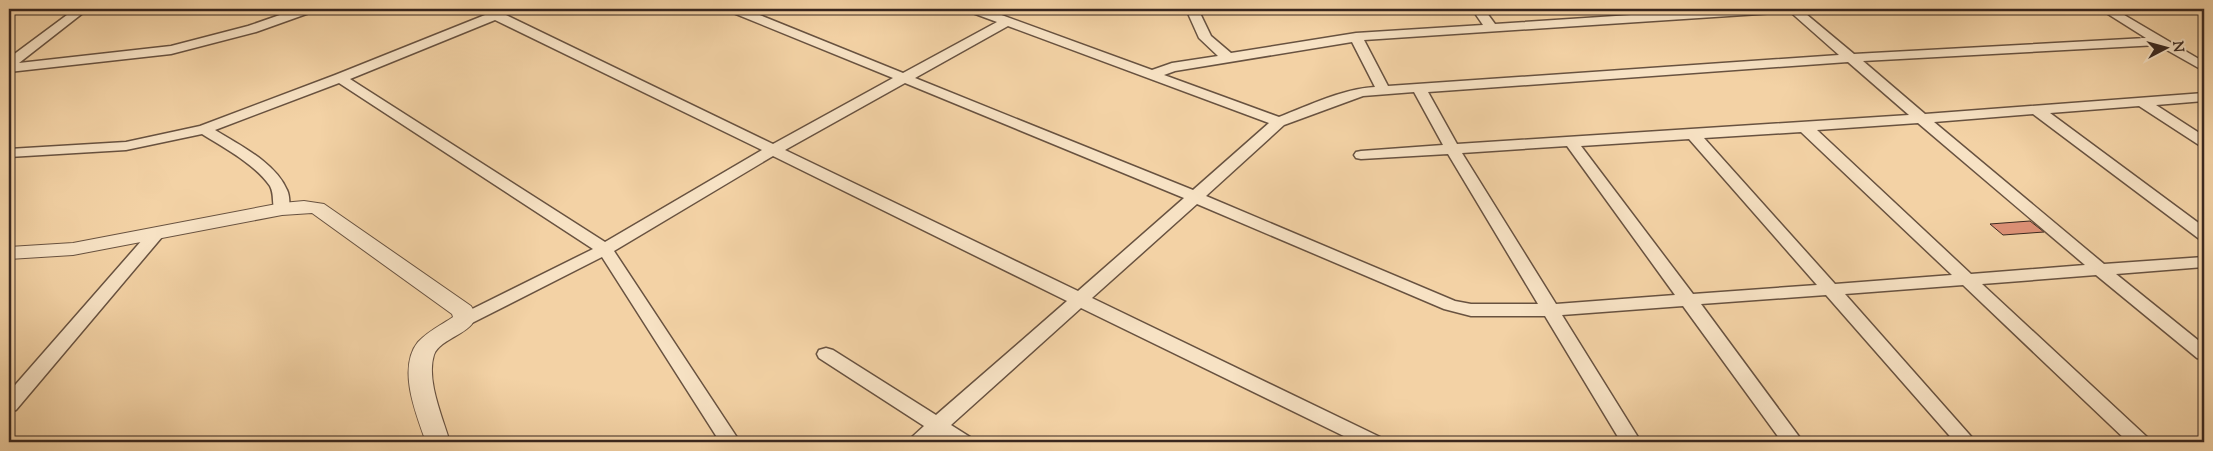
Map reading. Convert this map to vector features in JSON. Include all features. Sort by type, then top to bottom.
[{"type":"street","points":[[9,66],[82,9]]},
{"type":"street","points":[[9,66],[171,50],[252,29],[307,9]]},
{"type":"street","points":[[735,9],[1195,197],[1450,305],[1471,310],[1549,310],[2098,268],[2204,262]]},
{"type":"street","points":[[974,9],[1279,122]]},
{"type":"street","points":[[1192,9],[1205,38],[1229,58]]},
{"type":"street","points":[[1478,9],[1492,28]]},
{"type":"street","points":[[1152,75],[1172,67],[1356,37],[1775,9]]},
{"type":"street","points":[[1793,9],[2098,268],[2204,354]]},
{"type":"street","points":[[2106,9],[2204,67]]},
{"type":"street","points":[[12,155],[126,146],[204,128],[340,78],[496,11],[773,150],[1373,442]]},
{"type":"street","points":[[438,442],[425,402],[421,361],[426,348],[464,320],[605,249],[773,150],[1008,21]]},
{"type":"street","points":[[1356,37],[1384,91]]},
{"type":"street","points":[[919,442],[1279,122],[1338,99],[1362,92],[1851,58],[2160,40]]},
{"type":"street","points":[[340,78],[605,249],[730,442]]},
{"type":"street","points":[[1419,88],[1452,149],[1631,442]]},
{"type":"street","points":[[1361,155],[1805,127],[2204,97]]},
{"type":"street","points":[[2141,101],[2204,142]]},
{"type":"street","points":[[2037,110],[2204,235]]},
{"type":"street","points":[[1805,127],[2140,442]]},
{"type":"street","points":[[204,128],[268,175],[279,189],[282,208]]},
{"type":"street","points":[[1693,134],[1829,290],[1966,442]]},
{"type":"street","points":[[1571,142],[1793,442]]},
{"type":"street","points":[[9,253],[73,249],[282,208],[318,208],[463,311],[464,320]]},
{"type":"street","points":[[9,405],[156,234]]},
{"type":"street","points":[[826,354],[963,442]]},
{"type":"building","points":[[2030,221],[2044,232],[2003,235],[1990,224]]}]
